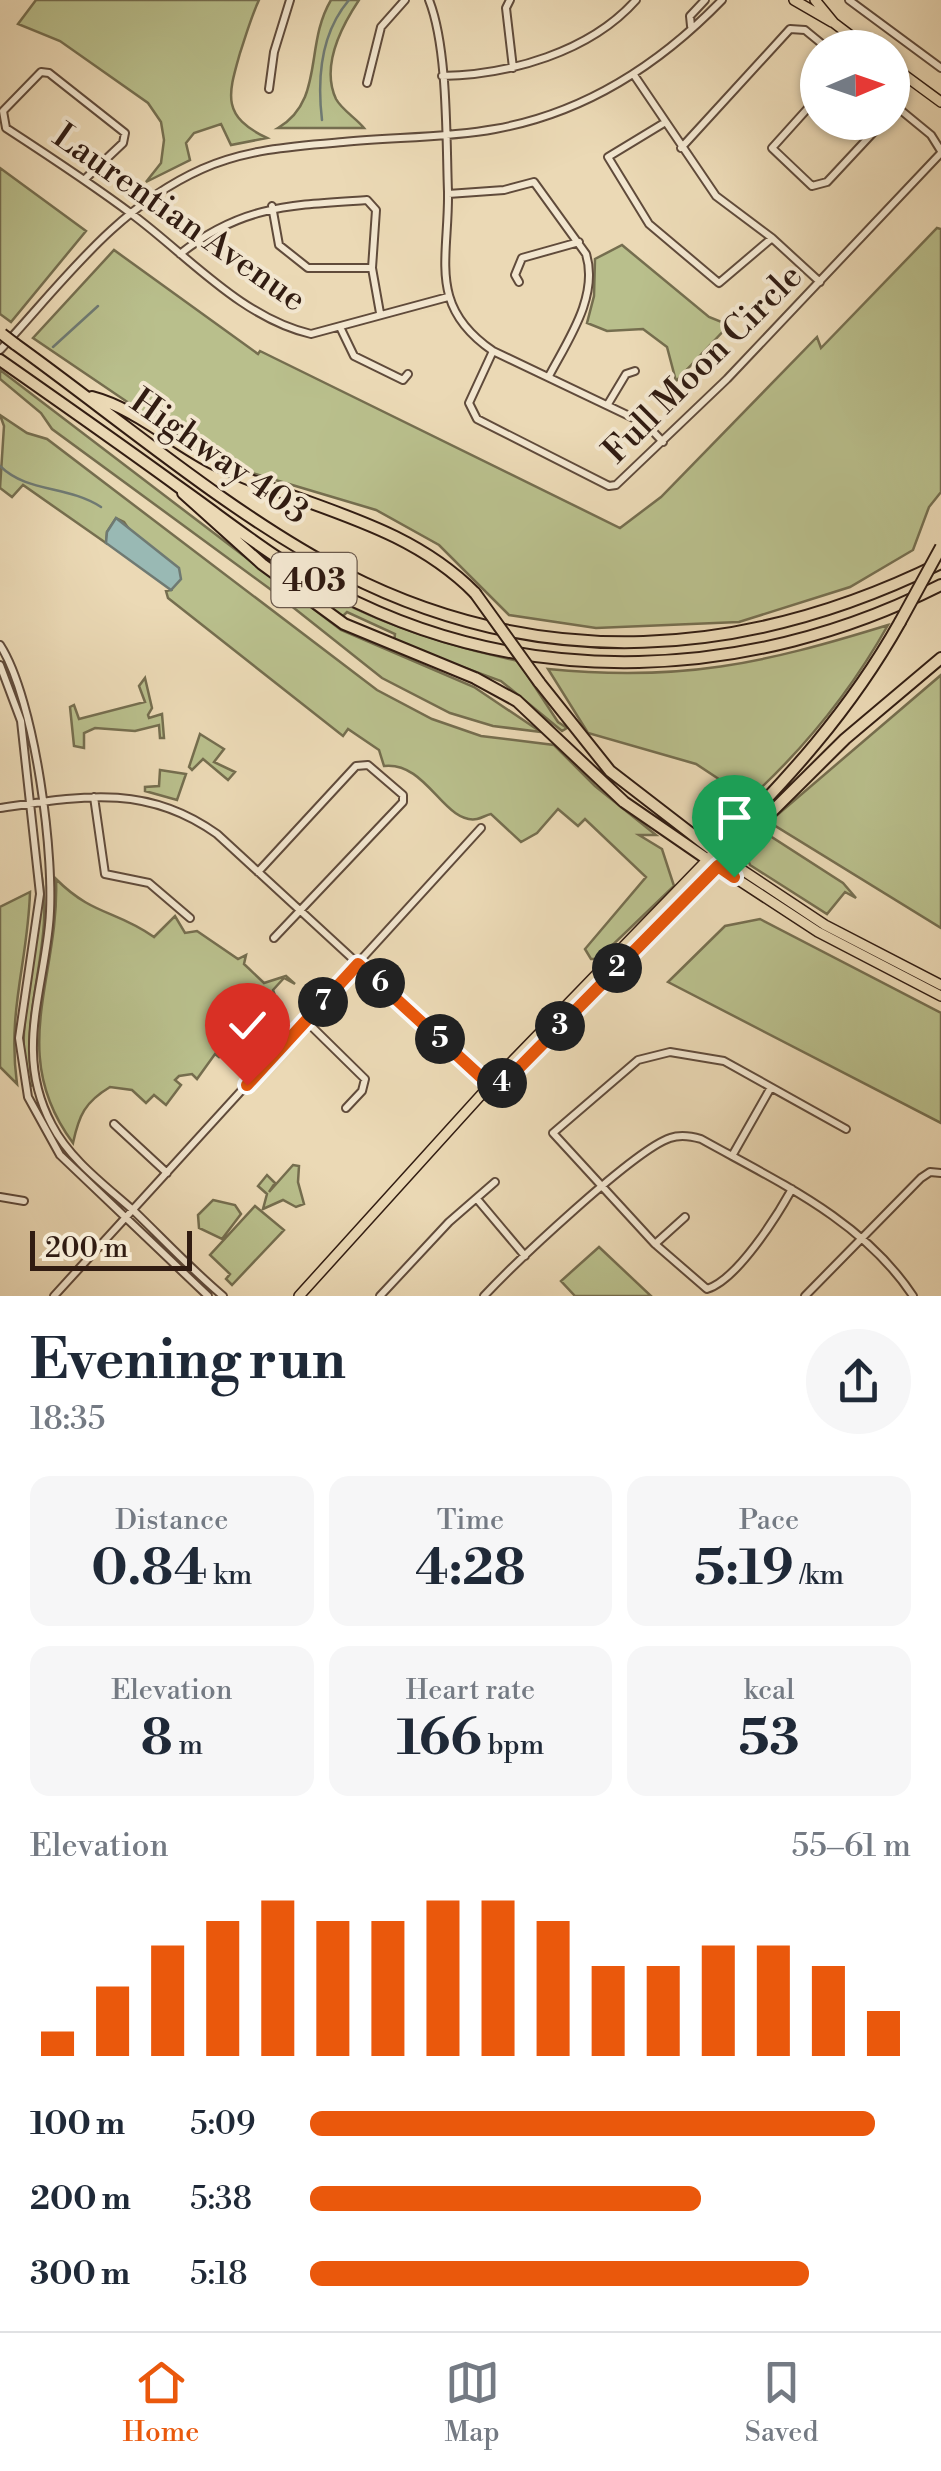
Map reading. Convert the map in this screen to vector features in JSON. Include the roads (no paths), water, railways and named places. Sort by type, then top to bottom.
[{"type":"highway","name":"Highway 403","points":[[1,333],[320,560],[392,595],[503,629],[602,642],[722,636],[831,610],[941,563]]},
{"type":"highway","name":"Highway 403","points":[[0,360],[336,592],[440,634],[548,658],[651,663],[754,652],[846,626],[941,585]]},
{"type":"highway","points":[[86,395],[107,400],[240,476],[393,533],[442,564],[475,594],[610,770],[716,859]]},
{"type":"highway","points":[[176,484],[194,508],[344,624],[475,678],[517,701],[624,802],[716,859]]},
{"type":"highway","points":[[716,859],[763,812],[854,699],[941,547]]},
{"type":"highway","points":[[763,812],[941,658]]},
{"type":"main road","points":[[794,0],[814,16],[834,23]]},
{"type":"main road","points":[[814,0],[843,30]]},
{"type":"main road","points":[[910,79],[941,102]]},
{"type":"main road","points":[[716,859],[825,925],[941,985]]},
{"type":"main road","points":[[716,859],[818,932],[941,996]]},
{"type":"main road","points":[[301,1295],[493,1088],[716,859]]},
{"type":"street","points":[[269,89],[274,52],[290,0]]},
{"type":"street","points":[[367,83],[380,27],[406,0]]},
{"type":"street","points":[[429,0],[439,36],[442,76],[448,194],[443,266],[448,296],[463,326],[493,351],[646,424],[663,442]]},
{"type":"street","points":[[510,0],[506,8],[514,68]]},
{"type":"street","points":[[442,76],[514,68],[566,49],[626,12],[636,0]]},
{"type":"street","points":[[692,26],[690,16],[705,0]]},
{"type":"street","points":[[0,350],[129,212],[170,185],[244,154],[496,129],[548,116],[634,75],[722,0]]},
{"type":"street","points":[[849,0],[941,68]]},
{"type":"street","points":[[681,148],[790,29],[805,30]]},
{"type":"street","name":"Laurentian Avenue","points":[[85,179],[123,142],[123,128],[48,73],[40,72],[3,112],[3,124],[85,179],[179,254],[288,329],[310,334],[448,296]]},
{"type":"street","points":[[634,75],[716,196],[772,238],[820,282]]},
{"type":"street","points":[[800,117],[772,148],[812,186],[827,182],[866,140]]},
{"type":"street","name":"Full Moon Circle","points":[[493,351],[469,402],[477,419],[610,486],[624,479],[820,282],[941,152],[931,135],[910,120]]},
{"type":"street","points":[[664,123],[608,157],[649,224],[718,284],[772,238]]},
{"type":"street","points":[[448,194],[504,190],[534,182],[579,242],[590,268],[586,299],[549,376]]},
{"type":"street","points":[[179,254],[213,228],[272,206],[372,202],[372,268],[380,313]]},
{"type":"street","points":[[272,206],[279,245],[308,268],[372,268]]},
{"type":"street","points":[[519,282],[514,275],[522,258],[579,242]]},
{"type":"street","points":[[340,327],[354,356],[403,380],[408,374]]},
{"type":"street","points":[[608,404],[626,374],[635,371]]},
{"type":"street","points":[[0,645],[27,705],[50,912],[32,1016],[31,1054],[36,1087],[52,1126],[75,1156],[222,1296]]},
{"type":"street","points":[[0,665],[21,721],[40,916],[21,1019],[20,1054],[28,1096],[42,1130],[60,1155],[208,1296]]},
{"type":"street","points":[[258,872],[356,766],[368,765],[396,787],[404,802],[274,938]]},
{"type":"street","points":[[94,797],[105,874],[151,884],[190,918]]},
{"type":"street","points":[[0,808],[94,797],[149,799],[175,808],[216,834],[493,1088]]},
{"type":"street","points":[[54,1296],[481,828]]},
{"type":"street","points":[[306,1021],[365,1079],[362,1090],[346,1108]]},
{"type":"street","points":[[792,1189],[763,1235],[712,1288],[703,1288],[602,1189],[553,1134],[638,1060],[662,1052],[709,1055],[846,1129]]},
{"type":"street","points":[[732,1156],[770,1089]]},
{"type":"street","points":[[114,1124],[167,1172]]},
{"type":"street","points":[[484,1296],[602,1189],[674,1136],[692,1136],[829,1211],[913,1296]]},
{"type":"street","points":[[805,1296],[921,1178],[930,1172],[941,1173]]},
{"type":"street","points":[[380,1296],[495,1182]]},
{"type":"street","points":[[0,1197],[24,1201]]},
{"type":"street","points":[[477,1198],[525,1256]]},
{"type":"street","points":[[656,1244],[685,1216]]},
{"type":"water","points":[[116,518],[179,568],[181,579],[171,590],[106,543],[107,532]]},
{"type":"waterway","points":[[322,120],[320,88],[326,42],[349,0]]},
{"type":"waterway","points":[[53,347],[98,306]]},
{"type":"waterway","points":[[0,466],[22,481],[75,495],[101,507]]}]
